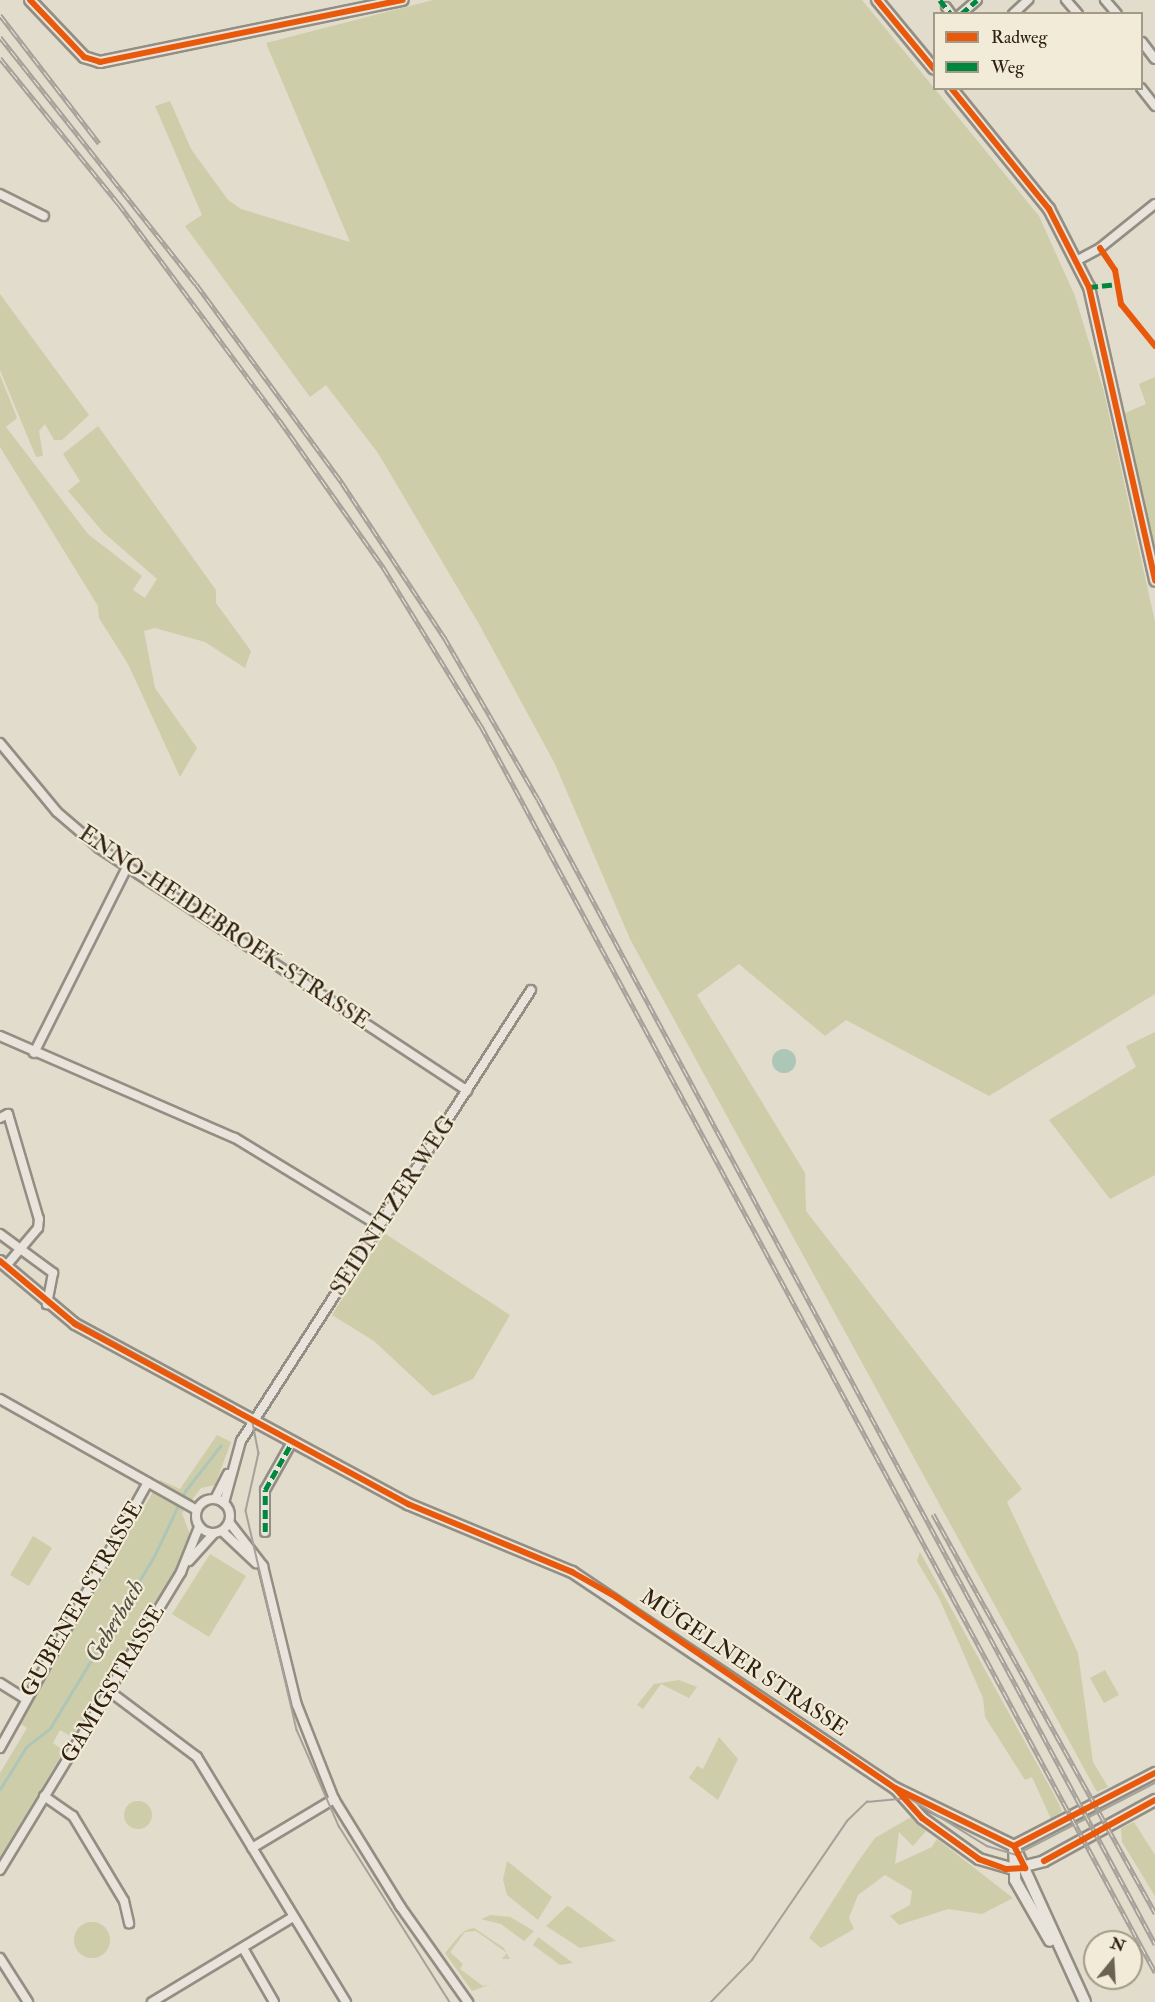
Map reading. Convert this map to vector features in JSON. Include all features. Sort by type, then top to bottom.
[{"type":"street","points":[[30,0],[84,57],[100,62],[403,0]]},
{"type":"street","points":[[877,0],[933,68]]},
{"type":"street","points":[[962,12],[977,0]]},
{"type":"street","points":[[1015,12],[1028,0]]},
{"type":"street","points":[[1066,0],[1076,12]]},
{"type":"street","points":[[1105,0],[1115,12]]},
{"type":"street","points":[[946,7],[950,12]]},
{"type":"street","points":[[1152,51],[1155,59]]},
{"type":"street","points":[[953,90],[1049,209],[1089,287],[1093,317],[1155,581]]},
{"type":"street","points":[[1143,90],[1155,106]]},
{"type":"street","points":[[0,194],[44,216]]},
{"type":"street","points":[[1077,266],[1155,204]]},
{"type":"street","name":"ENNO-HEIDEBROEK-STRASSE","points":[[1,746],[57,812],[127,867],[467,1091]]},
{"type":"street","points":[[34,1053],[127,867]]},
{"type":"street","name":"SEIDNITZER WEG","points":[[254,1421],[531,990]]},
{"type":"street","points":[[0,1036],[34,1053],[235,1138],[379,1226]]},
{"type":"street","points":[[0,1118],[8,1114],[39,1220],[23,1248],[3,1264],[47,1304],[254,1421],[215,1499],[197,1510],[0,1400]]},
{"type":"street","points":[[0,1234],[23,1248],[53,1273],[47,1304]]},
{"type":"street","name":"MÜGELNER STRASSE","points":[[254,1421],[408,1504],[572,1572],[895,1788],[1014,1846]]},
{"type":"street","points":[[265,1532],[265,1490],[292,1442]]},
{"type":"street","points":[[228,1474],[224,1503],[229,1522],[265,1574],[297,1705],[334,1798],[400,1906],[468,2002]]},
{"type":"street","name":"GUBENER STRASSE","points":[[0,1748],[24,1698],[148,1482]]},
{"type":"street","points":[[215,1499],[224,1503]]},
{"type":"street","name":"GAMIGSTRASSE","points":[[181,1572],[199,1527],[197,1510]]},
{"type":"street","points":[[199,1527],[213,1534],[222,1531],[229,1522]]},
{"type":"street","points":[[222,1531],[265,1574]]},
{"type":"street","name":"GAMIGSTRASSE","points":[[0,1870],[181,1572],[213,1534]]},
{"type":"street","points":[[0,1683],[24,1698]]},
{"type":"street","points":[[109,1691],[192,1751],[346,2002]]},
{"type":"street","points":[[1085,2002],[1019,1868],[1014,1846],[1155,1773]]},
{"type":"street","name":"MÜGELNER STRASSE","points":[[895,1788],[922,1818],[957,1844],[991,1865],[1019,1868]]},
{"type":"street","points":[[44,1796],[73,1816],[124,1901],[129,1923]]},
{"type":"street","points":[[252,1848],[334,1798]]},
{"type":"street","points":[[1019,1868],[1155,1800]]},
{"type":"street","points":[[152,2002],[293,1917]]},
{"type":"street","points":[[243,1948],[274,2002]]},
{"type":"street","points":[[0,1958],[28,2002]]},
{"type":"shaded area","points":[[433,0],[862,0],[933,87],[933,90],[936,90],[1039,216],[1075,296],[1104,392],[1155,622],[1155,994],[989,1096],[846,1020],[825,1036],[739,964],[697,995],[805,1173],[806,1211],[1022,1489],[1007,1502],[1078,1653],[1093,1762],[1108,1787],[1097,1792],[630,939],[555,764],[479,624],[378,453],[326,385],[310,397],[185,226],[202,215],[155,106],[170,101],[191,149],[228,200],[241,209],[350,242],[266,43]]},
{"type":"shaded area","points":[[0,294],[89,415],[62,440],[54,440],[45,424],[39,431],[43,456],[36,457],[0,370]]},
{"type":"shaded area","points":[[0,375],[17,418],[6,427],[88,534],[142,576],[133,590],[145,598],[157,579],[103,532],[68,491],[80,481],[63,454],[98,426],[216,590],[216,603],[251,651],[245,668],[205,642],[155,628],[144,631],[155,688],[197,748],[180,777],[128,664],[99,618],[98,606],[0,447]]},
{"type":"shaded area","points":[[1155,377],[1155,551],[1125,413],[1146,404],[1139,384]]},
{"type":"shaded area","points":[[1155,1032],[1155,1175],[1110,1199],[1049,1120],[1136,1067],[1126,1046]]},
{"type":"shaded area","points":[[784,1049],[793,1052],[796,1061],[793,1070],[784,1073],[775,1070],[772,1061],[775,1052]]},
{"type":"shaded area","points":[[384,1233],[510,1315],[473,1379],[433,1396],[374,1341],[332,1315]]},
{"type":"shaded area","points":[[217,1435],[231,1442],[215,1485],[201,1488],[182,1513],[192,1540],[174,1576],[72,1737],[60,1730],[53,1743],[64,1751],[0,1857],[0,1773],[27,1728],[18,1722],[160,1480],[180,1489]]},
{"type":"shaded area","points":[[33,1536],[52,1548],[29,1586],[10,1575]]},
{"type":"shaded area","points":[[920,1552],[1057,1800],[1062,1811],[1051,1819],[1032,1777],[1025,1780],[985,1717],[983,1698],[940,1600],[917,1561]]},
{"type":"shaded area","points":[[210,1554],[246,1576],[209,1637],[172,1614]]},
{"type":"shaded area","points":[[1105,1670],[1119,1695],[1104,1703],[1090,1678]]},
{"type":"shaded area","points":[[679,1680],[697,1687],[689,1698],[661,1684],[643,1709],[637,1705],[654,1684]]},
{"type":"shaded area","points":[[719,1737],[738,1759],[718,1800],[689,1778],[697,1766],[703,1769]]},
{"type":"shaded area","points":[[138,1801],[148,1805],[152,1815],[148,1825],[138,1829],[128,1825],[124,1815],[128,1805]]},
{"type":"shaded area","points":[[911,1817],[926,1831],[913,1846],[899,1832],[895,1864],[932,1847],[937,1839],[1013,1898],[982,1914],[948,1909],[899,1925],[890,1916],[910,1905],[912,1891],[885,1875],[858,1895],[849,1918],[854,1929],[821,1948],[809,1938],[857,1863],[875,1838]]},
{"type":"shaded area","points":[[1134,1822],[1155,1855],[1155,1896],[1122,1842],[1121,1828]]},
{"type":"shaded area","points":[[507,1861],[552,1897],[538,1920],[507,1895],[503,1880]]},
{"type":"shaded area","points":[[567,1906],[616,1941],[580,1948],[546,1926]]},
{"type":"shaded area","points":[[491,1915],[510,1917],[534,1931],[524,1941],[501,1924],[481,1919]]},
{"type":"shaded area","points":[[92,1922],[105,1927],[110,1940],[105,1953],[92,1958],[79,1953],[74,1940],[79,1927]]},
{"type":"shaded area","points":[[474,1928],[504,1948],[507,1953],[476,1931],[465,1932],[450,1952],[463,1964],[460,1969],[483,1986],[491,1984],[472,1991],[445,1953],[459,1936],[466,1930]]},
{"type":"shaded area","points":[[538,1937],[573,1963],[560,1965],[533,1945]]},
{"type":"shaded area","points":[[507,1953],[510,1959],[502,1959]]},
{"type":"waterway","name":"Geberbach","points":[[0,1789],[26,1747],[50,1728],[154,1556],[185,1491],[221,1445]]},
{"type":"tram line","points":[[0,1259],[59,1312],[234,1407],[253,1423],[259,1453],[246,1511],[297,1730],[339,1826],[450,2002]]},
{"type":"tram line","points":[[711,2002],[752,1960],[847,1821],[867,1802],[909,1798],[987,1846],[1016,1855],[1155,1783]]},
{"type":"railway","points":[[0,15],[99,143]]},
{"type":"railway","points":[[0,37],[196,284],[342,483],[444,637],[538,799],[1155,1944]]},
{"type":"railway","points":[[0,58],[118,203],[280,421],[383,567],[481,726],[1155,1972]]},
{"type":"railway","points":[[933,1514],[1155,1913]]},
{"type":"marked path","points":[[940,0],[949,12]]},
{"type":"marked path","points":[[963,12],[977,0]]},
{"type":"marked path","points":[[1089,287],[1116,284]]},
{"type":"marked path","points":[[265,1532],[265,1490],[292,1442]]},
{"type":"cycle path","points":[[30,0],[84,57],[100,62],[403,0]]},
{"type":"cycle path","points":[[877,0],[933,68]]},
{"type":"cycle path","points":[[953,90],[1049,209],[1089,287],[1155,581]]},
{"type":"cycle path","points":[[1100,248],[1115,270],[1121,304],[1155,346]]},
{"type":"cycle path","points":[[0,1261],[75,1324],[408,1504],[572,1572],[616,1597],[895,1788],[1014,1846],[1025,1868],[1006,1869],[979,1859],[922,1818],[895,1788]]},
{"type":"cycle path","points":[[1014,1846],[1155,1773]]},
{"type":"cycle path","points":[[1044,1861],[1155,1800]]}]
